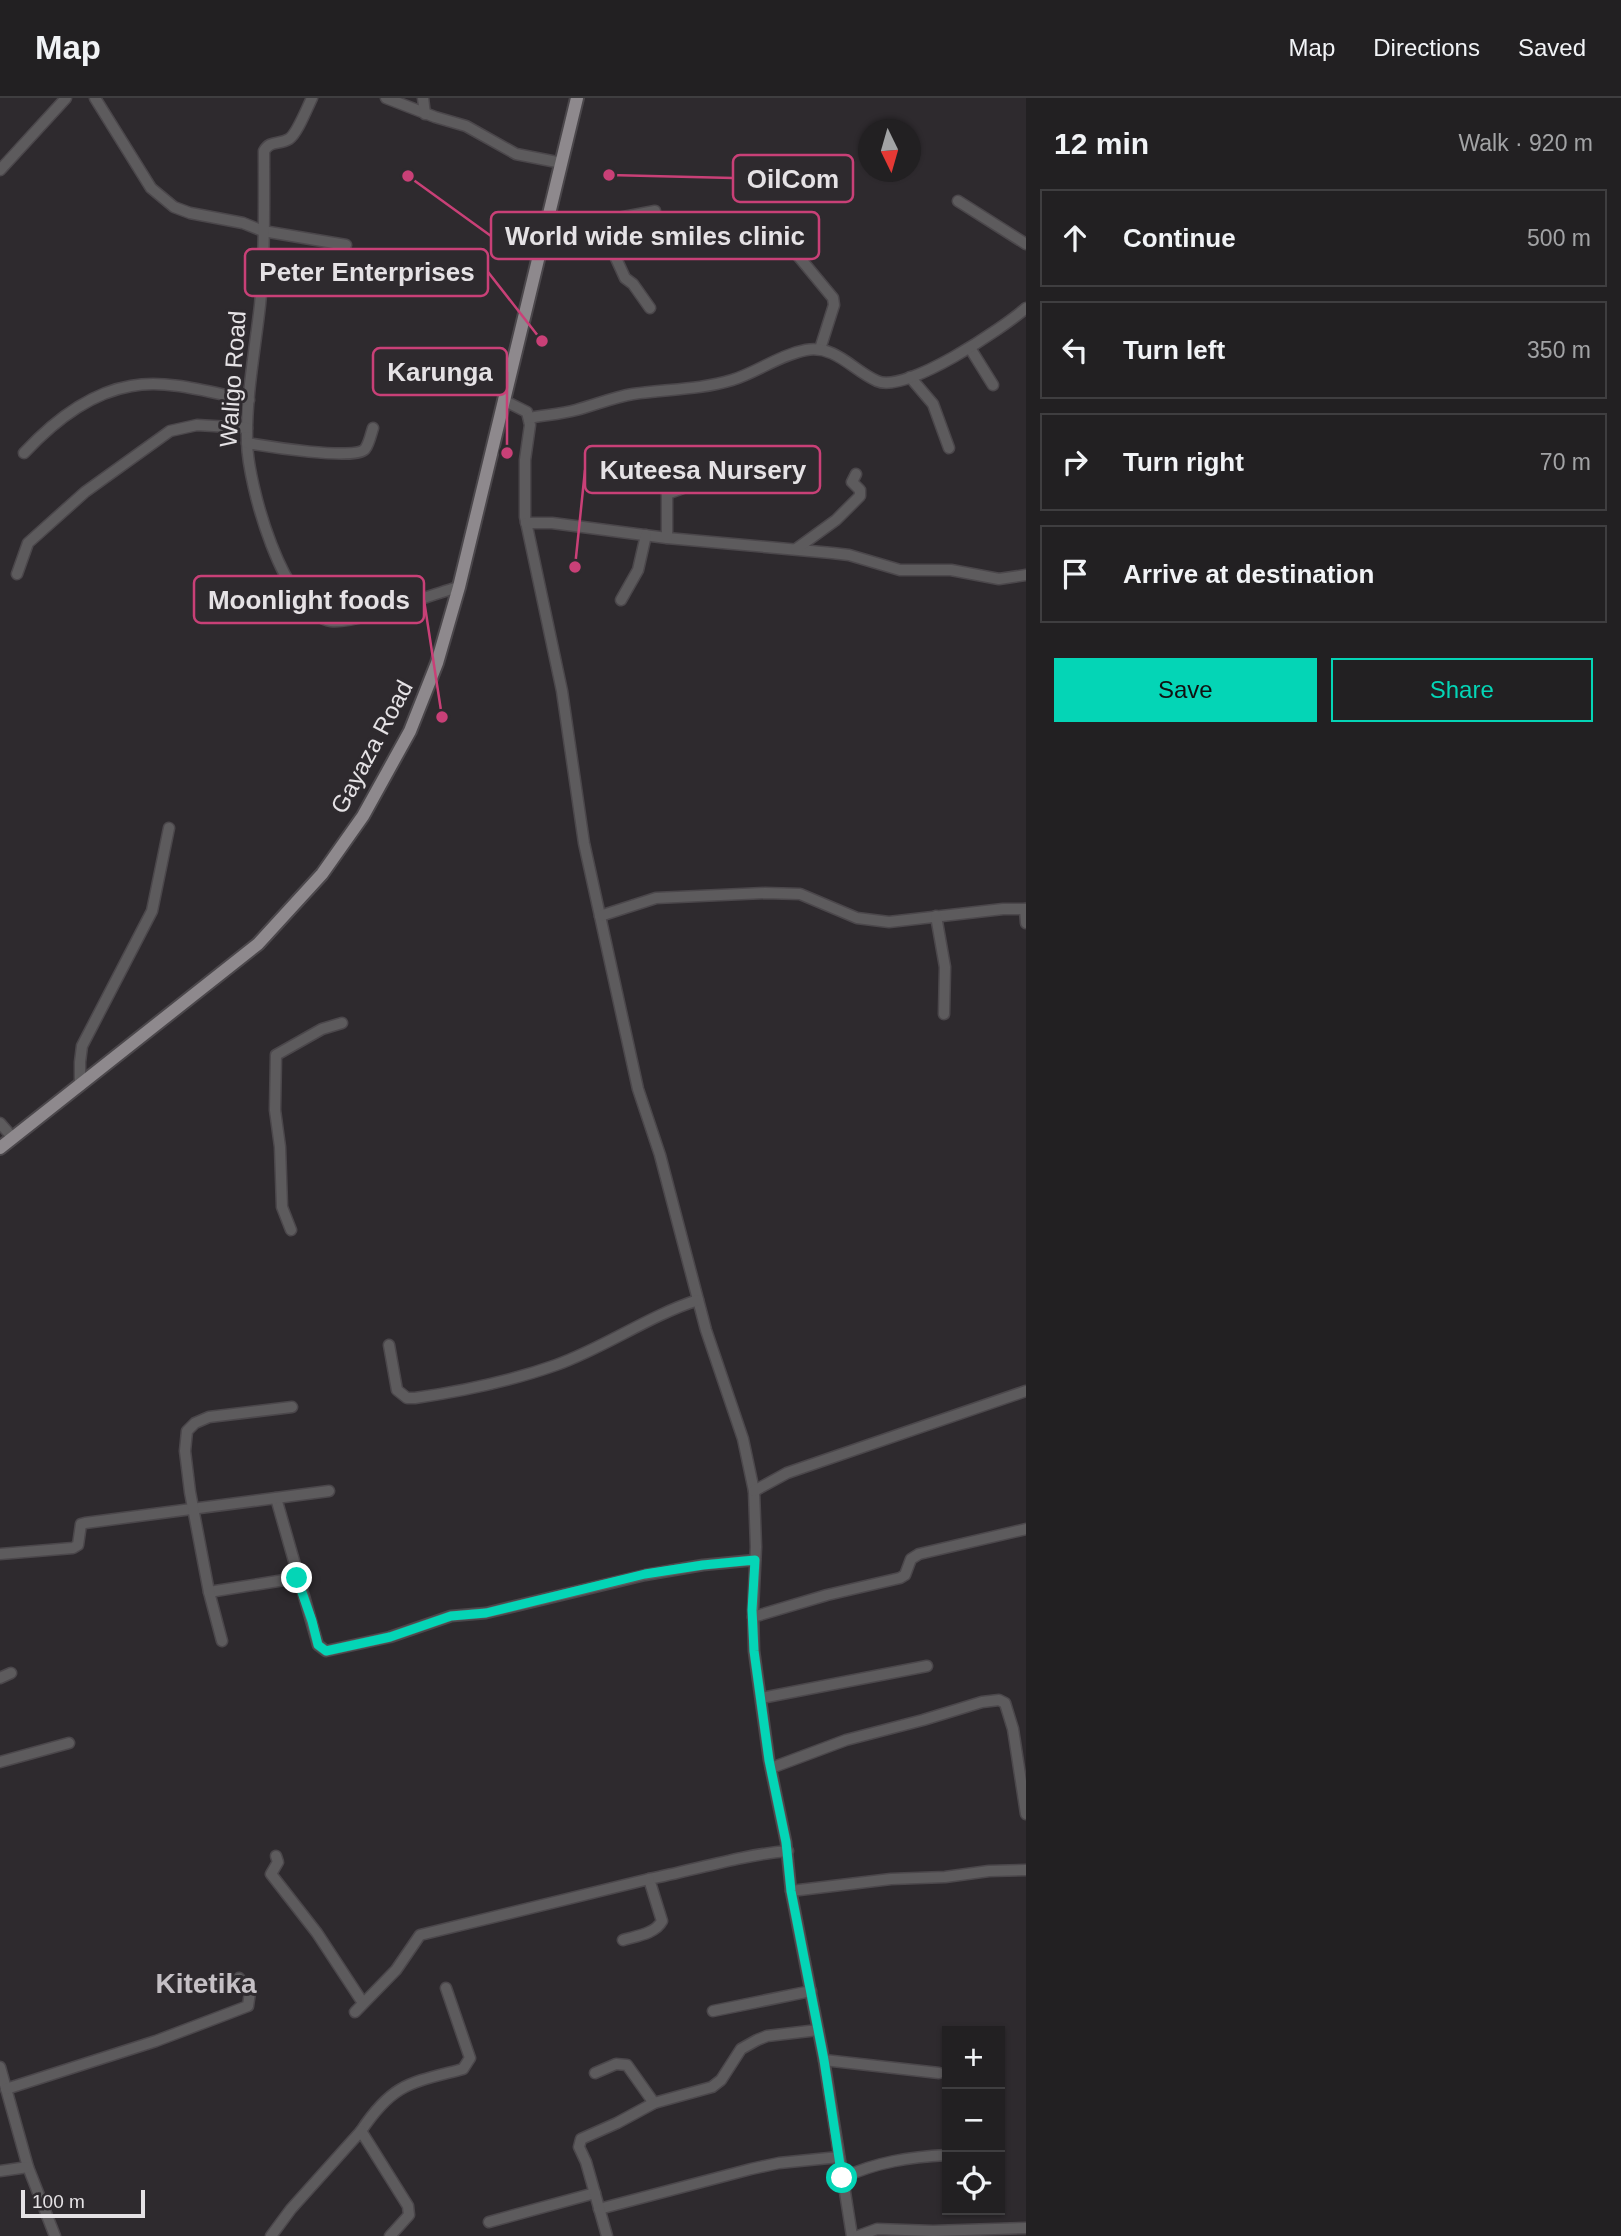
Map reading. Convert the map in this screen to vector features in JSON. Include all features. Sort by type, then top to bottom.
[{"type":"main road","name":"Gayaza Road","points":[[0,1148],[258,944],[322,874],[363,816],[410,731],[437,663],[459,587],[577,98]]},
{"type":"street","points":[[0,170],[66,98]]},
{"type":"street","points":[[95,98],[151,188],[174,207],[190,213],[243,223],[263,231],[346,245]]},
{"type":"street","name":"Waligo Road","points":[[312,98],[294,134],[288,140],[270,144],[264,151],[261,294],[247,428],[254,490],[277,559],[290,587],[302,603],[317,616],[329,621],[351,620],[459,587]]},
{"type":"street","points":[[386,98],[425,114],[466,126],[516,154],[562,163]]},
{"type":"street","points":[[423,98],[425,114]]},
{"type":"street","points":[[958,201],[1026,244]]},
{"type":"street","points":[[545,232],[655,211]]},
{"type":"street","points":[[599,221],[625,278],[633,284],[650,308]]},
{"type":"street","points":[[780,234],[832,298],[834,305],[820,349]]},
{"type":"street","points":[[529,418],[573,411],[631,394],[708,386],[746,375],[783,356],[820,349],[832,352],[880,383],[895,382],[970,348],[1026,308]]},
{"type":"street","points":[[970,348],[993,385]]},
{"type":"street","points":[[398,358],[439,373],[510,376]]},
{"type":"street","points":[[910,377],[933,404],[949,449]]},
{"type":"street","points":[[23,453],[67,413],[131,386],[163,385],[249,400]]},
{"type":"street","points":[[503,400],[527,412],[529,418],[524,487],[526,523],[557,664],[584,843],[638,1088],[660,1155],[698,1300],[743,1439],[754,1491],[754,1651],[771,1768],[788,1851],[791,1891],[824,2060],[852,2236]]},
{"type":"street","points":[[17,574],[28,543],[86,492],[170,431],[197,425],[247,428]]},
{"type":"street","points":[[247,443],[330,453],[359,453],[365,449],[373,428]]},
{"type":"street","points":[[667,538],[667,494],[697,482],[738,472]]},
{"type":"street","points":[[796,549],[836,520],[860,496],[860,490],[852,482],[856,474]]},
{"type":"street","points":[[526,523],[552,523],[667,538],[849,555],[900,570],[951,570],[999,579],[1026,575]]},
{"type":"street","points":[[621,600],[638,570],[646,535]]},
{"type":"street","points":[[80,1086],[82,1046],[152,911],[169,828]]},
{"type":"street","points":[[600,916],[656,898],[800,894],[855,917],[889,922],[1026,909],[1026,923]]},
{"type":"street","points":[[936,916],[945,967],[944,1014]]},
{"type":"street","points":[[291,1230],[282,1207],[280,1147],[275,1110],[276,1055],[322,1029],[342,1023]]},
{"type":"street","points":[[0,1123],[13,1138]]},
{"type":"street","points":[[389,1345],[397,1390],[407,1398],[415,1398],[475,1389],[558,1364],[666,1310],[698,1300]]},
{"type":"street","points":[[754,1491],[788,1473],[1026,1391]]},
{"type":"street","points":[[222,1642],[193,1510],[186,1451],[187,1431],[195,1423],[209,1416],[292,1408]]},
{"type":"street","points":[[0,1554],[73,1548],[78,1545],[79,1528],[85,1523],[330,1491]]},
{"type":"street","points":[[276,1499],[318,1645],[326,1651],[390,1637],[451,1616],[486,1613],[645,1574],[755,1560]]},
{"type":"street","points":[[753,1617],[827,1595],[900,1578],[905,1575],[911,1559],[919,1554],[1026,1529]]},
{"type":"street","points":[[209,1592],[297,1578]]},
{"type":"street","points":[[761,1698],[927,1666]]},
{"type":"street","points":[[0,1678],[11,1673]]},
{"type":"street","points":[[771,1768],[846,1740],[982,1702],[999,1700],[1005,1703],[1013,1729],[1026,1814]]},
{"type":"street","points":[[0,1762],[69,1743]]},
{"type":"street","points":[[355,2012],[396,1970],[420,1935],[757,1854],[788,1851]]},
{"type":"street","points":[[276,1856],[278,1862],[271,1874],[317,1933],[363,2003]]},
{"type":"street","points":[[791,1891],[891,1879],[1026,1870]]},
{"type":"street","points":[[623,1940],[648,1933],[659,1927],[662,1921],[649,1879]]},
{"type":"street","points":[[6,2088],[146,2045],[248,2006],[250,1992],[239,1978]]},
{"type":"street","points":[[271,2236],[291,2209],[361,2131],[377,2107],[396,2090],[417,2081],[463,2069],[470,2058],[446,1988]]},
{"type":"street","points":[[713,2011],[811,1992]]},
{"type":"street","points":[[607,2236],[586,2162],[579,2147],[581,2139],[654,2103],[716,2085],[741,2049],[757,2039],[818,2030]]},
{"type":"street","points":[[824,2060],[939,2073]]},
{"type":"street","points":[[595,2073],[616,2064],[627,2065],[654,2103]]},
{"type":"street","points":[[0,2067],[28,2167],[55,2236]]},
{"type":"street","points":[[361,2131],[408,2206],[409,2215],[390,2236]]},
{"type":"street","points":[[842,2178],[866,2167],[890,2161],[942,2156]]},
{"type":"street","points":[[599,2208],[760,2167],[839,2157]]},
{"type":"street","points":[[0,2171],[28,2167]]},
{"type":"street","points":[[489,2222],[595,2193]]},
{"type":"street","points":[[858,2236],[877,2229],[933,2231],[1026,2228]]},
{"type":"place","name":"OilCom","points":[[609,175]]},
{"type":"place","name":"World wide smiles clinic","points":[[408,176]]},
{"type":"place","name":"Peter Enterprises","points":[[542,341]]},
{"type":"place","name":"Karunga","points":[[507,453]]},
{"type":"place","name":"Kuteesa Nursery","points":[[575,567]]},
{"type":"place","name":"Moonlight foods","points":[[442,717]]},
{"type":"district","name":"Kitetika","points":[[206,1983]]},
{"type":"route","points":[[297,1578],[318,1645],[326,1651],[390,1637],[451,1616],[486,1613],[645,1574],[755,1560],[752,1610],[754,1651],[769,1760],[786,1842],[791,1891],[824,2060],[842,2178]]}]
